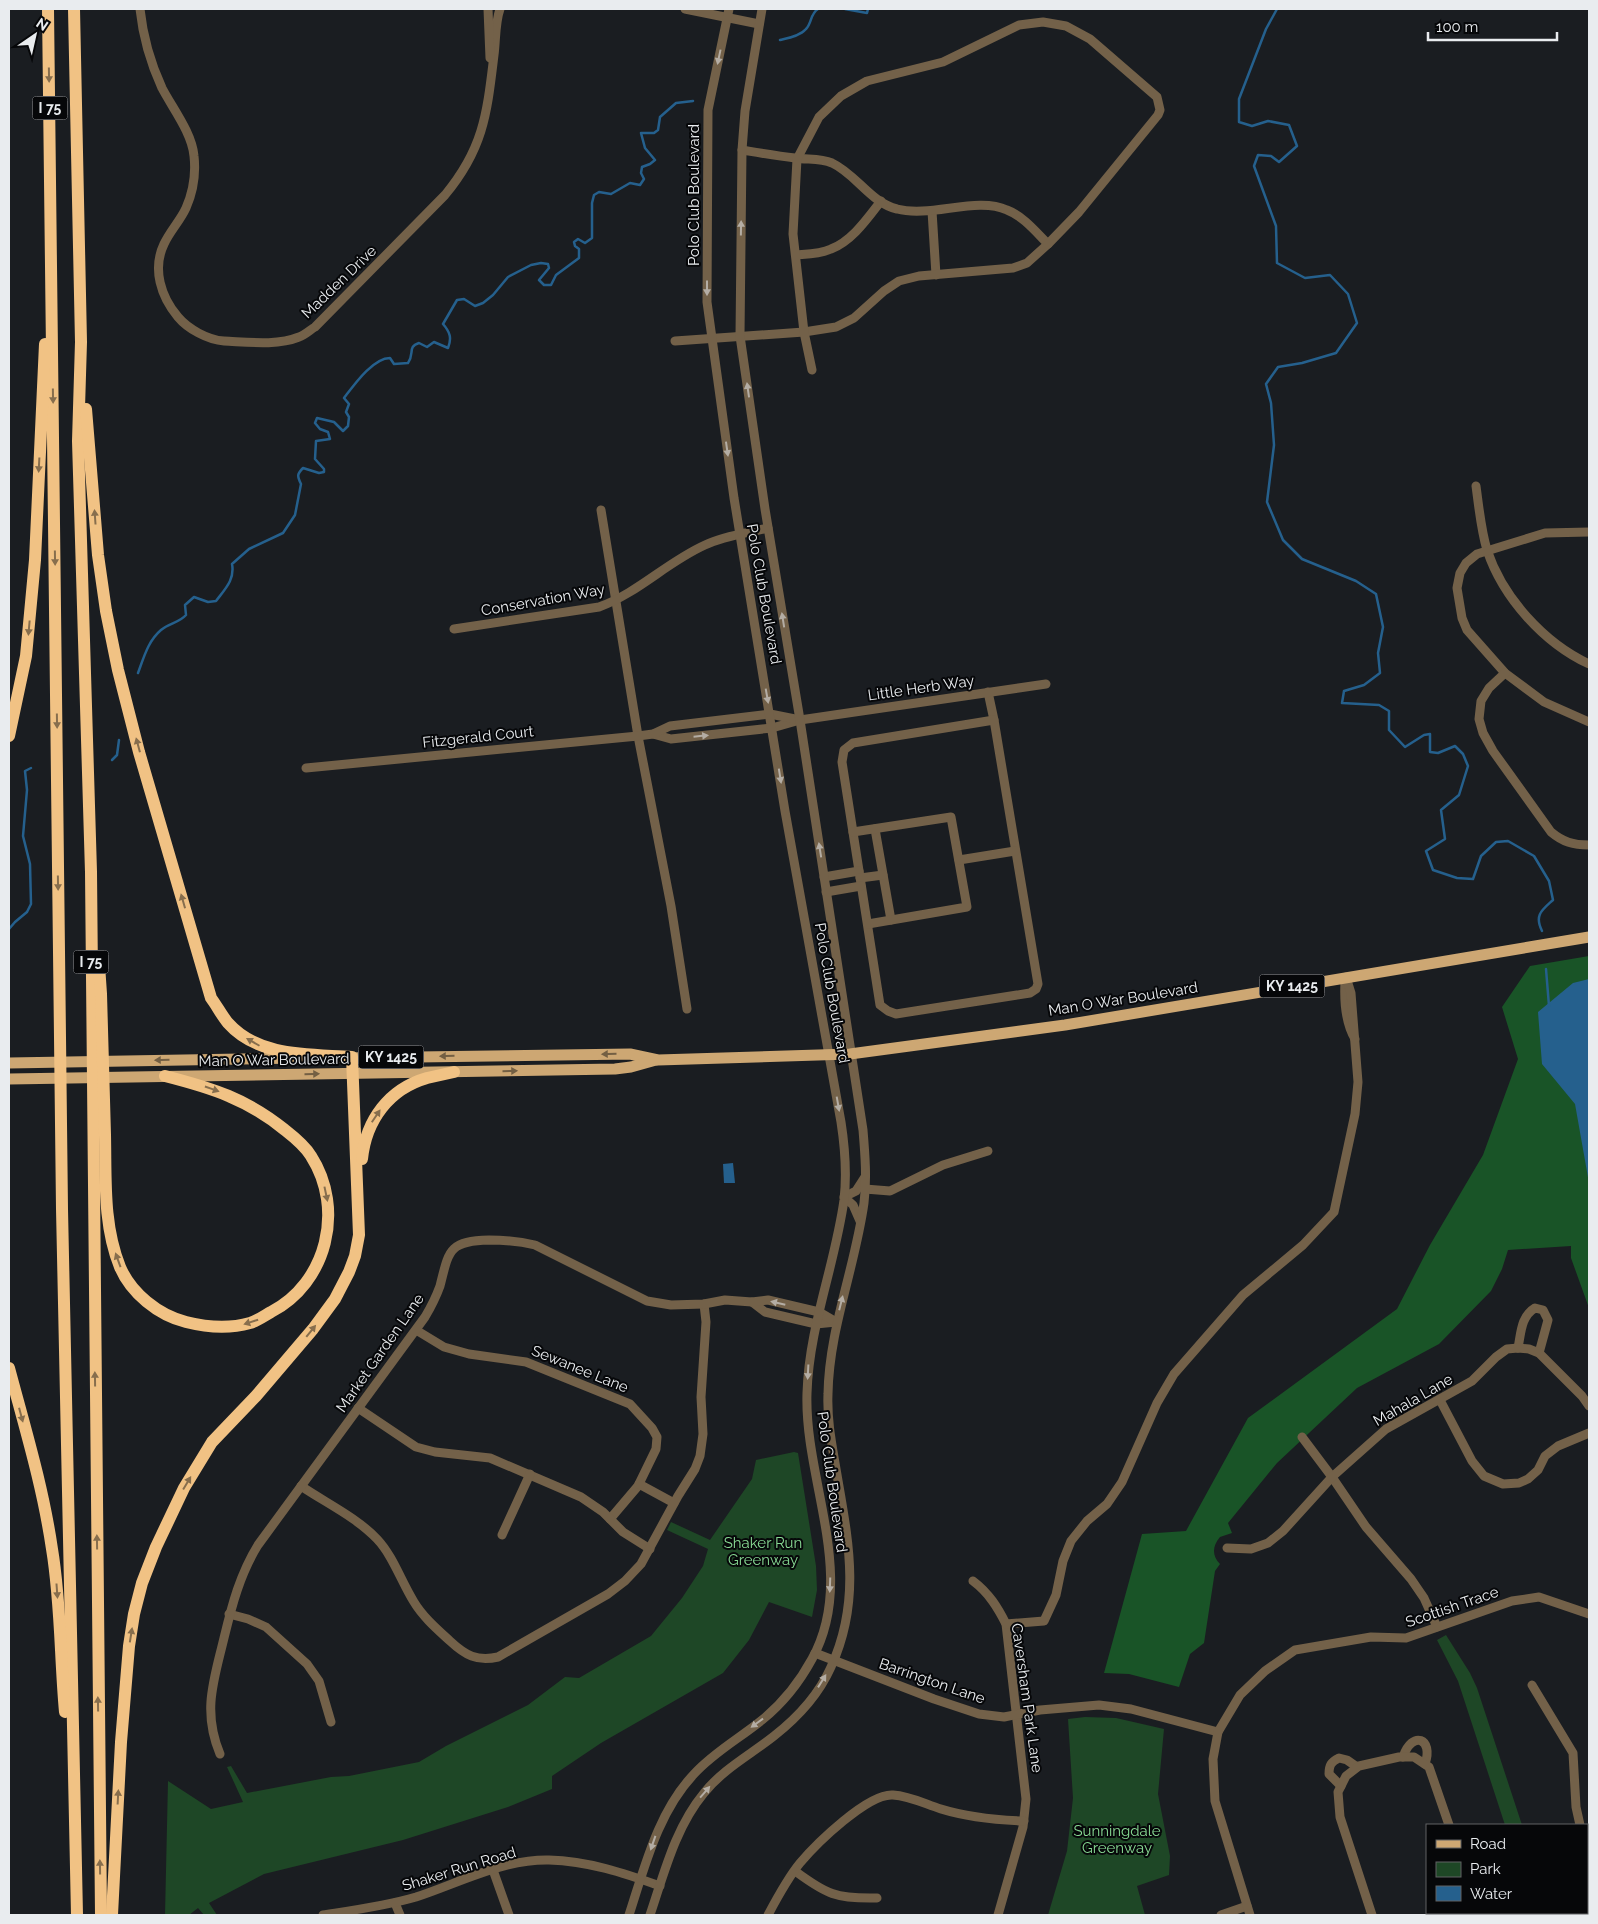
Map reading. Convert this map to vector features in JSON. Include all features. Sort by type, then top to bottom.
[{"type":"highway","name":"I 75","points":[[48,9],[62,1219],[77,1915]]},
{"type":"highway","name":"I 75","points":[[74,9],[81,342],[78,441],[91,872],[101,1915]]},
{"type":"highway","points":[[9,736],[26,656],[34,570],[51,207]]},
{"type":"highway","points":[[81,342],[98,555],[106,610],[118,670],[139,752],[211,998],[229,1025],[256,1044],[284,1052],[352,1058],[359,1235],[350,1272],[334,1299],[307,1336],[212,1442],[170,1515],[142,1583],[134,1614],[129,1646],[121,1742],[112,1915]]},
{"type":"highway","points":[[91,872],[101,994],[108,1226],[113,1247],[121,1269],[133,1288],[150,1305],[174,1319],[206,1327],[250,1323],[282,1307],[308,1280],[318,1265],[327,1235],[328,1219],[327,1198],[322,1176],[310,1154],[293,1136],[271,1118],[238,1099],[212,1088],[165,1076]]},
{"type":"highway","points":[[358,1196],[366,1136],[372,1120],[397,1092],[411,1084],[428,1078],[454,1072]]},
{"type":"highway","points":[[9,1368],[40,1484],[53,1550],[74,1838]]},
{"type":"main road","name":"Man O War Boulevard","points":[[9,1063],[630,1054],[658,1060],[829,1056],[1084,1022],[1589,937]]},
{"type":"main road","name":"Man O War Boulevard","points":[[9,1079],[615,1069],[632,1068],[658,1060]]},
{"type":"street","name":"Madden Drive","points":[[140,9],[143,34],[150,61],[187,134],[194,155],[194,179],[186,208],[163,244],[159,262],[159,283],[170,307],[182,322],[202,335],[222,341],[278,342],[300,337],[315,327],[445,196],[459,178],[482,132],[488,108],[500,9]]},
{"type":"street","name":"Madden Drive","points":[[488,9],[491,84]]},
{"type":"street","points":[[685,9],[728,13],[759,24]]},
{"type":"street","name":"Polo Club Boulevard","points":[[650,1915],[677,1837],[691,1810],[720,1776],[773,1737],[800,1713],[818,1688],[834,1660],[847,1618],[851,1584],[845,1525],[829,1426],[828,1396],[829,1364],[836,1322],[861,1221],[866,1175],[863,1130],[800,720],[768,528],[740,336],[742,150],[745,111],[762,9]]},
{"type":"street","name":"Polo Club Boulevard","points":[[629,1915],[662,1822],[684,1785],[707,1761],[761,1721],[785,1699],[815,1652],[827,1614],[831,1583],[825,1528],[808,1428],[807,1396],[809,1362],[816,1324],[838,1233],[844,1197],[845,1168],[842,1133],[740,534],[707,302],[708,110],[728,13]]},
{"type":"street","points":[[675,341],[804,332],[836,326],[854,318],[884,291],[899,281],[936,274],[1013,268],[1027,263],[1079,212],[1158,115],[1160,110],[1157,97],[1090,39],[1066,26],[1044,22],[1019,25],[943,62],[867,81],[841,96],[819,116],[797,159],[793,234],[804,332],[812,370]]},
{"type":"street","points":[[742,150],[797,159],[816,158],[832,163],[845,170],[881,201],[897,209],[932,211],[981,206],[996,206],[1007,209],[1018,215],[1048,244]]},
{"type":"street","points":[[796,255],[819,253],[842,244],[862,225],[881,201]]},
{"type":"street","points":[[932,211],[936,274]]},
{"type":"street","points":[[1476,486],[1487,549],[1493,566],[1507,590],[1533,623],[1564,650],[1589,664]]},
{"type":"street","points":[[600,510],[638,736],[671,906],[687,1009]]},
{"type":"street","name":"Conservation Way","points":[[454,630],[599,607],[616,601],[704,545],[768,528]]},
{"type":"street","points":[[1589,532],[1545,533],[1487,549],[1466,563],[1460,573],[1457,588],[1462,618],[1468,630],[1505,673],[1544,702],[1589,722]]},
{"type":"street","points":[[1505,673],[1489,688],[1481,701],[1479,719],[1483,733],[1493,751],[1551,832],[1561,840],[1571,844],[1589,845]]},
{"type":"street","name":"Little Herb Way","points":[[800,720],[1046,684]]},
{"type":"street","points":[[988,692],[994,720],[1038,984],[1036,989],[1030,993],[896,1014],[880,1005],[842,762],[844,750],[853,743],[994,720]]},
{"type":"street","name":"Fitzgerald Court","points":[[306,768],[638,736],[653,734],[670,726],[770,714],[800,720]]},
{"type":"street","name":"Fitzgerald Court","points":[[653,734],[672,739],[772,728],[800,720]]},
{"type":"street","points":[[853,832],[951,817],[967,907],[868,924]]},
{"type":"street","points":[[875,828],[891,920]]},
{"type":"street","points":[[959,860],[1015,851]]},
{"type":"street","points":[[826,892],[860,879],[883,875]]},
{"type":"street","points":[[824,877],[860,879]]},
{"type":"street","points":[[1006,1624],[1044,1622],[1056,1595],[1063,1561],[1071,1541],[1088,1521],[1107,1504],[1122,1482],[1157,1403],[1174,1374],[1243,1295],[1303,1244],[1334,1212],[1355,1114],[1358,1082],[1351,993],[1346,977]]},
{"type":"street","points":[[865,1189],[890,1191],[943,1165],[988,1151]]},
{"type":"street","points":[[861,1221],[852,1205],[844,1197],[856,1191],[866,1175]]},
{"type":"street","name":"Market Garden Lane","points":[[220,1754],[211,1728],[210,1700],[213,1678],[237,1586],[252,1555],[416,1330],[434,1300],[443,1268],[450,1254],[457,1246],[471,1241],[509,1240],[529,1244],[647,1301],[671,1305],[704,1304],[724,1300],[752,1302],[768,1300],[819,1312],[836,1322]]},
{"type":"street","name":"Market Garden Lane","points":[[752,1302],[765,1312],[816,1324],[836,1322]]},
{"type":"street","points":[[301,1486],[363,1527],[377,1539],[389,1556],[422,1614],[461,1651],[477,1659],[498,1657],[608,1594],[642,1564],[695,1469],[702,1444],[701,1380],[706,1322],[704,1304]]},
{"type":"street","points":[[1539,1353],[1548,1320],[1543,1310],[1535,1308],[1525,1318],[1518,1348],[1529,1349],[1539,1353],[1582,1396],[1589,1406]]},
{"type":"street","name":"Sewanee Lane","points":[[416,1330],[444,1347],[469,1354],[526,1362],[630,1404],[652,1428],[657,1437],[656,1449],[639,1484],[610,1519]]},
{"type":"street","name":"Mahala Lane","points":[[1227,1548],[1251,1549],[1268,1543],[1283,1531],[1332,1477],[1386,1428],[1472,1381],[1496,1357],[1506,1350],[1518,1348]]},
{"type":"street","points":[[1440,1400],[1472,1461],[1484,1476],[1503,1484],[1519,1483],[1528,1479],[1538,1470],[1545,1456],[1558,1446],[1589,1433]]},
{"type":"street","points":[[358,1408],[416,1447],[435,1452],[490,1458],[587,1500],[623,1532],[650,1549]]},
{"type":"street","points":[[1302,1437],[1366,1527],[1411,1579],[1424,1598],[1437,1627]]},
{"type":"street","points":[[502,1536],[530,1474]]},
{"type":"street","points":[[639,1484],[674,1504]]},
{"type":"street","name":"Caversham Park Lane","points":[[973,1582],[998,1607],[1006,1624],[1026,1790],[1024,1821],[998,1915]]},
{"type":"street","name":"Scottish Trace","points":[[1250,1915],[1216,1801],[1213,1759],[1218,1732],[1240,1694],[1265,1671],[1295,1650],[1371,1637],[1406,1638],[1512,1601],[1539,1597],[1589,1614]]},
{"type":"street","points":[[229,1614],[248,1619],[266,1627],[307,1664],[319,1680],[331,1722]]},
{"type":"street","name":"Barrington Lane","points":[[815,1652],[961,1708],[994,1716],[1099,1705],[1131,1709],[1218,1732]]},
{"type":"street","points":[[1532,1685],[1572,1753],[1576,1807],[1580,1824]]},
{"type":"street","points":[[1403,1756],[1408,1744],[1418,1740],[1424,1742],[1428,1747],[1429,1754],[1425,1764]]},
{"type":"street","points":[[1372,1915],[1340,1817],[1338,1792],[1346,1776],[1357,1767],[1403,1756],[1414,1757],[1429,1767],[1449,1824]]},
{"type":"street","points":[[1341,1786],[1329,1774],[1329,1766],[1333,1761],[1339,1758],[1347,1760],[1357,1767]]},
{"type":"street","points":[[768,1915],[795,1871],[818,1845],[870,1801],[884,1795],[904,1796],[960,1814],[1024,1821]]},
{"type":"street","name":"Shaker Run Road","points":[[323,1915],[395,1903],[493,1870],[533,1861],[566,1861],[592,1864],[660,1886]]},
{"type":"street","points":[[493,1870],[509,1915]]},
{"type":"street","points":[[795,1871],[819,1889],[837,1896],[855,1899],[876,1898]]},
{"type":"street","points":[[395,1903],[400,1915]]},
{"type":"street","points":[[1221,1915],[1247,1906]]},
{"type":"green space","points":[[1589,956],[1589,1308],[1571,1258],[1571,1246],[1508,1250],[1502,1269],[1491,1291],[1439,1344],[1357,1388],[1277,1463],[1228,1523],[1232,1533],[1220,1537],[1214,1547],[1214,1554],[1220,1564],[1215,1571],[1204,1643],[1190,1654],[1179,1687],[1129,1674],[1104,1673],[1142,1534],[1186,1531],[1248,1418],[1397,1309],[1430,1245],[1483,1155],[1518,1059],[1502,1007],[1530,966]]},
{"type":"green space","name":"Shaker Run Greenway","points":[[794,1452],[798,1453],[816,1566],[817,1590],[812,1617],[769,1602],[749,1640],[723,1673],[601,1743],[552,1776],[552,1789],[508,1807],[403,1840],[264,1874],[209,1903],[217,1915],[204,1915],[198,1908],[189,1915],[165,1915],[168,1781],[211,1809],[243,1802],[227,1767],[231,1766],[247,1793],[419,1762],[446,1746],[528,1705],[565,1677],[579,1678],[651,1636],[682,1598],[703,1566],[708,1549],[667,1530],[671,1522],[710,1540],[752,1479],[756,1460]]},
{"type":"green space","points":[[1446,1635],[1470,1673],[1477,1688],[1522,1824],[1505,1824],[1458,1681],[1437,1640]]},
{"type":"green space","name":"Sunningdale Greenway","points":[[1085,1717],[1116,1718],[1164,1729],[1158,1794],[1170,1856],[1169,1875],[1137,1886],[1145,1915],[1048,1915],[1067,1851],[1073,1798],[1068,1719]]},
{"type":"water","points":[[1589,979],[1589,1183],[1575,1104],[1542,1064],[1538,1012],[1573,983]]},
{"type":"water","points":[[733,1163],[735,1183],[724,1183],[723,1164]]},
{"type":"waterway","points":[[780,40],[801,33],[808,27],[814,13],[818,9]]},
{"type":"waterway","points":[[845,9],[867,13],[868,9]]},
{"type":"waterway","points":[[1277,9],[1266,29],[1239,99],[1239,122],[1252,126],[1268,121],[1289,125],[1297,146],[1279,162],[1271,156],[1258,155],[1254,166],[1276,226],[1277,263],[1305,278],[1330,275],[1348,294],[1357,323],[1336,353],[1302,363],[1278,367],[1266,384],[1271,403],[1274,445],[1267,502],[1283,540],[1302,559],[1356,581],[1376,594],[1383,627],[1378,653],[1380,673],[1364,685],[1344,691],[1342,703],[1379,705],[1389,711],[1389,730],[1405,747],[1424,735],[1430,734],[1430,752],[1438,753],[1455,746],[1463,754],[1468,766],[1459,795],[1441,810],[1445,839],[1426,851],[1433,870],[1457,878],[1473,879],[1481,856],[1496,842],[1508,841],[1534,856],[1549,881],[1553,900],[1540,913],[1539,921],[1542,931]]},
{"type":"waterway","points":[[138,673],[153,639],[164,628],[186,615],[185,605],[194,597],[208,602],[216,601],[231,580],[232,564],[249,549],[283,533],[295,515],[301,484],[298,477],[300,472],[303,468],[319,473],[324,472],[324,469],[315,459],[316,441],[330,439],[328,432],[320,429],[315,423],[317,418],[334,422],[343,431],[348,426],[349,417],[346,412],[349,404],[344,398],[358,380],[377,362],[390,358],[394,364],[408,363],[413,346],[419,343],[427,347],[434,342],[448,348],[450,335],[443,324],[457,300],[464,299],[475,306],[483,303],[493,295],[508,277],[531,265],[541,263],[548,264],[549,268],[539,280],[544,285],[551,285],[556,275],[579,258],[579,249],[575,246],[574,242],[578,239],[585,243],[592,238],[592,203],[594,195],[599,192],[611,194],[630,183],[640,185],[644,179],[641,173],[642,167],[655,160],[645,148],[641,133],[654,133],[658,130],[660,117],[676,103],[693,101]]},
{"type":"waterway","points":[[112,760],[117,755],[119,740]]},
{"type":"waterway","points":[[9,929],[27,912],[31,904],[30,864],[23,836],[27,790],[25,771],[31,768]]},
{"type":"waterway","points":[[1546,969],[1549,1006]]}]
